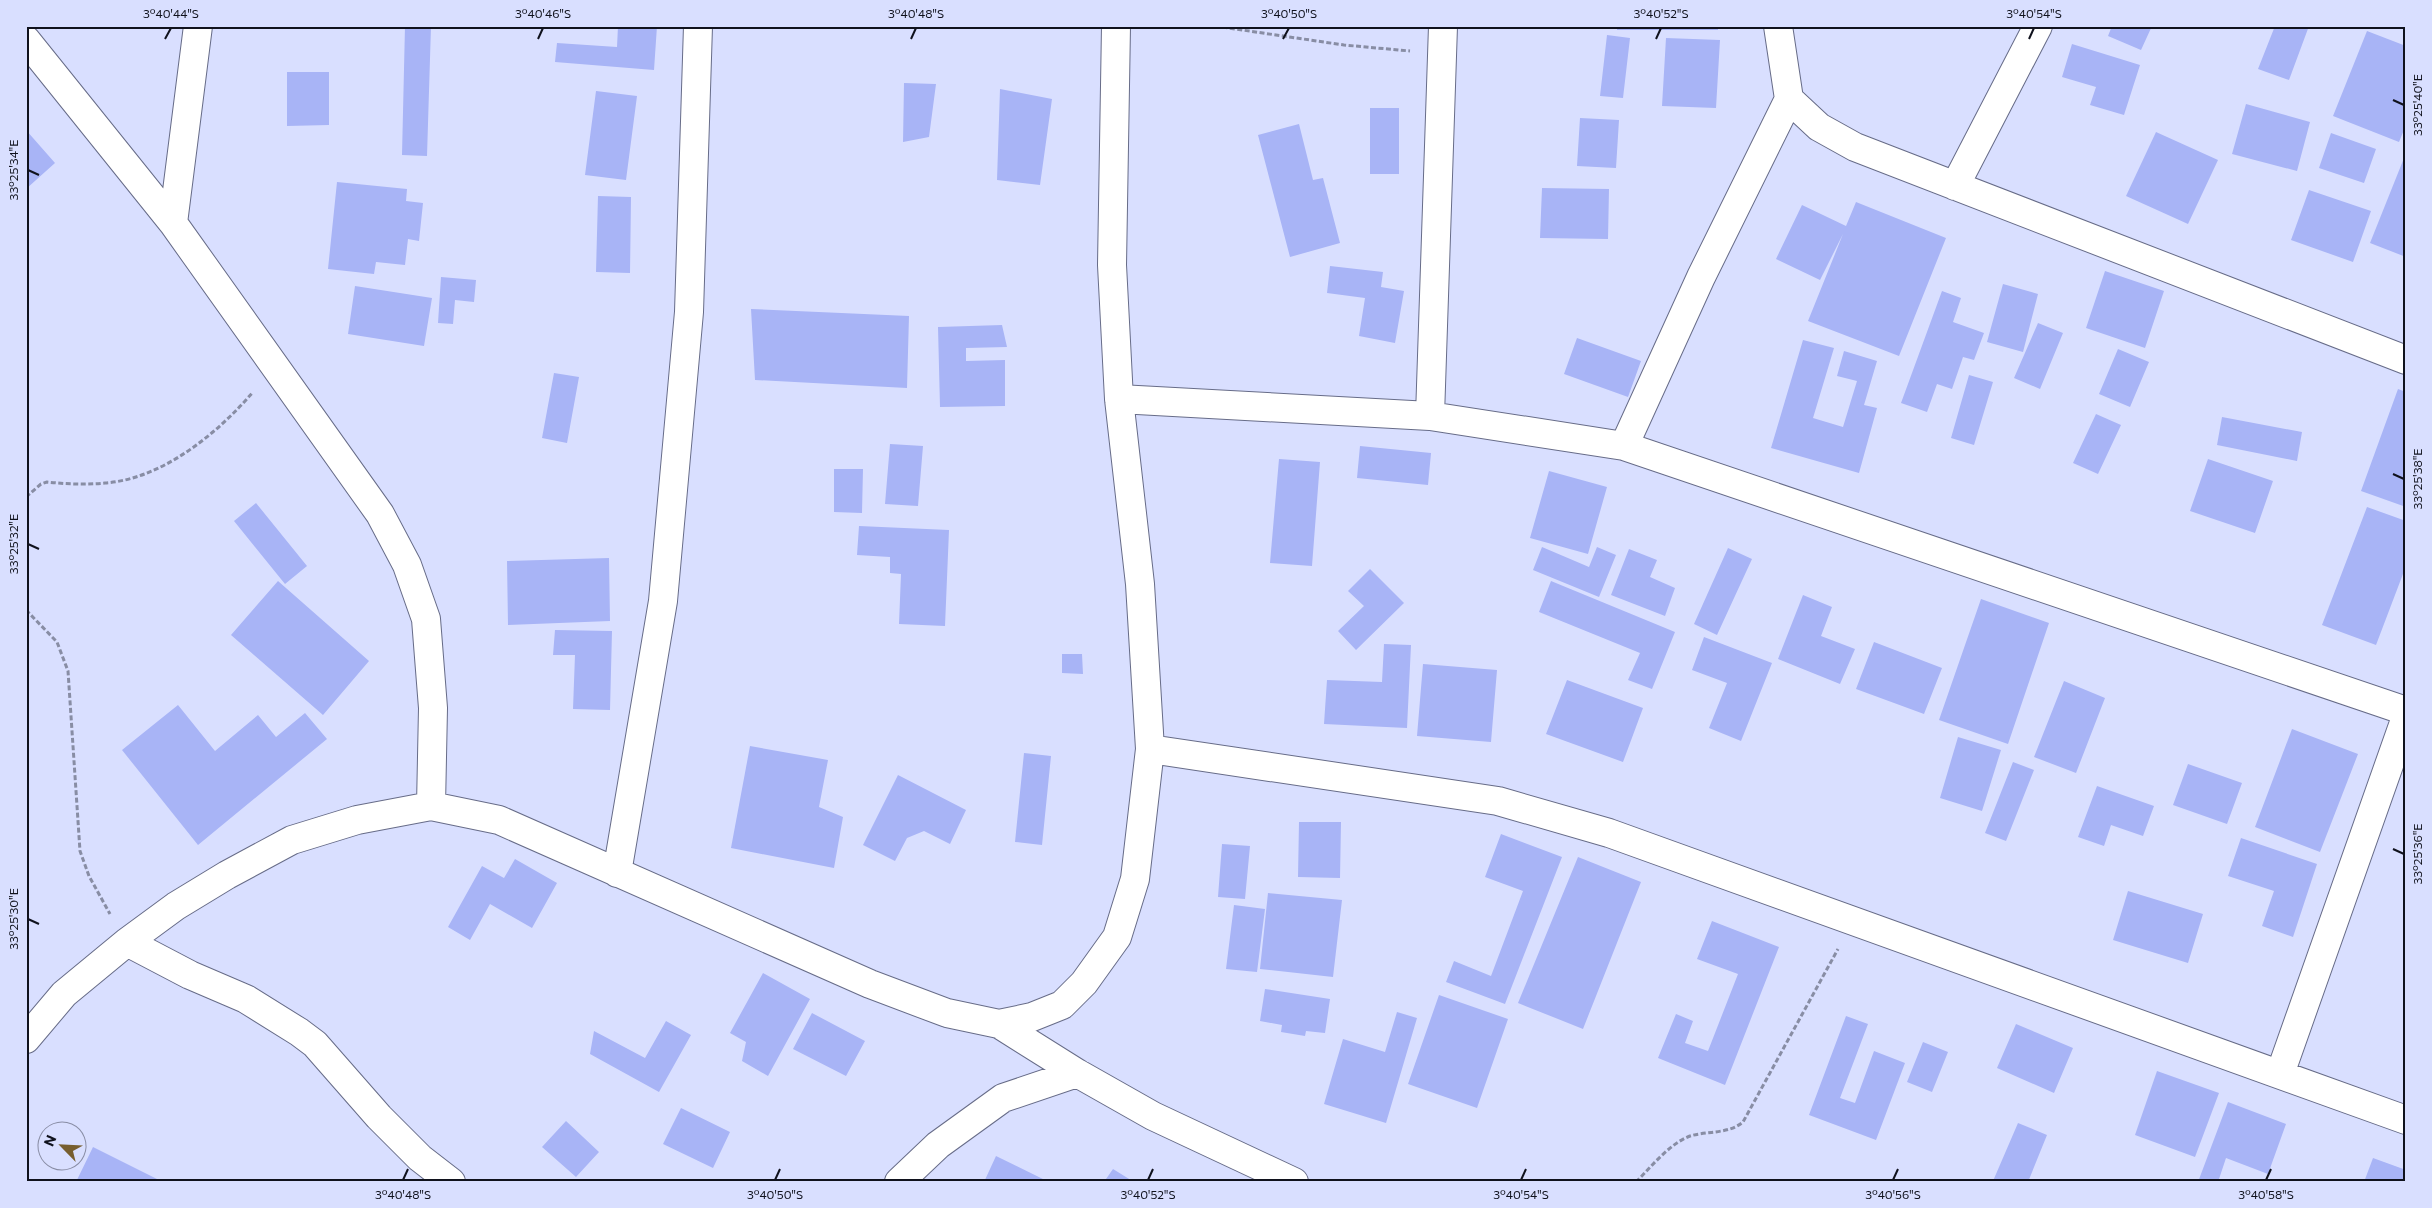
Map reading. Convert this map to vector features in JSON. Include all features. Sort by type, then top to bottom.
[{"type":"street","points":[[173,223],[198,26]]},
{"type":"street","points":[[617,873],[663,601],[690,312],[698,26]]},
{"type":"street","points":[[999,1024],[1032,1017],[1062,1005],[1084,983],[1117,937],[1135,879],[1150,749],[1140,584],[1119,399],[1112,265],[1116,26]]},
{"type":"street","points":[[1430,416],[1443,26]]},
{"type":"street","points":[[1624,446],[1700,276],[1789,99],[1778,26]]},
{"type":"street","points":[[1955,186],[2038,26]]},
{"type":"street","points":[[26,40],[173,223],[274,368],[380,514],[407,566],[426,619],[433,708],[431,806]]},
{"type":"street","points":[[1789,99],[1819,127],[1855,147],[2406,360]]},
{"type":"street","points":[[1119,399],[1430,416],[1624,446],[2406,711]]},
{"type":"street","points":[[2280,1074],[2406,717]]},
{"type":"street","points":[[1150,749],[1498,801],[1608,833],[2406,1120]]},
{"type":"street","points":[[26,1039],[64,994],[127,942],[176,906],[292,840],[357,820],[431,806],[499,820],[870,984],[947,1013],[999,1024],[1077,1073],[1152,1116],[1294,1182]]},
{"type":"street","points":[[127,942],[190,975],[246,999],[300,1032],[315,1044],[379,1117],[420,1158],[451,1182]]},
{"type":"street","points":[[899,1182],[938,1145],[1003,1098],[1077,1073]]},
{"type":"path","points":[[1215,26],[1344,44],[1442,54]]},
{"type":"path","points":[[26,497],[41,484],[47,482],[106,483],[155,470],[213,431],[243,404],[274,368]]},
{"type":"path","points":[[26,610],[57,642],[68,671],[80,851],[89,876],[127,942]]},
{"type":"path","points":[[1636,1182],[1680,1141],[1690,1136],[1726,1130],[1743,1122],[1793,1034],[1852,922]]},
{"type":"building","points":[[405,26],[431,26],[427,156],[402,155]]},
{"type":"building","points":[[618,26],[657,26],[654,70],[555,62],[557,43],[617,47]]},
{"type":"building","points":[[1617,26],[1718,26],[1718,30],[1617,30]]},
{"type":"building","points":[[2112,26],[2152,26],[2141,50],[2108,36]]},
{"type":"building","points":[[2275,26],[2309,26],[2289,80],[2258,69]]},
{"type":"building","points":[[2367,31],[2406,46],[2406,125],[2399,142],[2333,116]]},
{"type":"building","points":[[1607,35],[1630,38],[1623,98],[1600,96]]},
{"type":"building","points":[[1666,38],[1720,40],[1716,108],[1662,106]]},
{"type":"building","points":[[2072,44],[2140,65],[2124,115],[2090,105],[2096,87],[2062,77]]},
{"type":"building","points":[[287,72],[329,72],[329,125],[287,126]]},
{"type":"building","points":[[904,83],[936,84],[929,137],[903,142]]},
{"type":"building","points":[[1000,89],[1052,99],[1040,185],[997,180]]},
{"type":"building","points":[[596,91],[637,96],[626,180],[585,175]]},
{"type":"building","points":[[2246,104],[2310,122],[2297,171],[2232,154]]},
{"type":"building","points":[[1370,108],[1399,108],[1399,174],[1370,174]]},
{"type":"building","points":[[1580,118],[1619,120],[1616,168],[1577,166]]},
{"type":"building","points":[[1299,124],[1313,180],[1323,178],[1340,243],[1290,257],[1258,135]]},
{"type":"building","points":[[26,130],[55,163],[26,189]]},
{"type":"building","points":[[2156,132],[2218,160],[2188,224],[2126,196]]},
{"type":"building","points":[[2331,133],[2376,149],[2364,183],[2319,168]]},
{"type":"building","points":[[2404,158],[2406,158],[2406,257],[2370,243]]},
{"type":"building","points":[[337,182],[407,189],[406,201],[423,203],[419,241],[408,239],[405,265],[376,262],[374,274],[328,269]]},
{"type":"building","points":[[1542,188],[1609,189],[1608,239],[1540,238]]},
{"type":"building","points":[[2309,190],[2371,211],[2353,262],[2291,240]]},
{"type":"building","points":[[598,196],[631,197],[630,273],[596,272]]},
{"type":"building","points":[[1856,202],[1946,238],[1899,356],[1808,321],[1843,234],[1820,280],[1776,259],[1802,205],[1846,226]]},
{"type":"building","points":[[1330,266],[1383,272],[1381,287],[1404,291],[1395,343],[1359,336],[1365,298],[1327,293]]},
{"type":"building","points":[[2105,271],[2164,291],[2145,348],[2086,328]]},
{"type":"building","points":[[441,277],[476,280],[474,302],[455,300],[453,324],[438,323]]},
{"type":"building","points":[[2003,284],[2038,294],[2023,352],[1987,342]]},
{"type":"building","points":[[355,286],[432,298],[424,346],[348,334]]},
{"type":"building","points":[[1942,291],[1961,298],[1953,322],[1984,333],[1974,360],[1963,357],[1952,389],[1937,384],[1927,412],[1901,403]]},
{"type":"building","points":[[751,309],[909,316],[907,388],[755,380]]},
{"type":"building","points":[[2038,323],[2063,333],[2040,389],[2014,378]]},
{"type":"building","points":[[1002,325],[1007,347],[966,348],[966,361],[1005,360],[1005,406],[940,407],[938,327]]},
{"type":"building","points":[[1577,338],[1641,361],[1628,397],[1564,374]]},
{"type":"building","points":[[1803,340],[1834,348],[1813,418],[1843,427],[1857,381],[1837,376],[1844,351],[1877,361],[1864,405],[1877,408],[1859,473],[1771,448]]},
{"type":"building","points":[[2118,349],[2149,362],[2130,407],[2099,394]]},
{"type":"building","points":[[554,373],[579,377],[567,443],[542,438]]},
{"type":"building","points":[[1969,375],[1993,382],[1974,445],[1951,438]]},
{"type":"building","points":[[2398,389],[2406,392],[2406,507],[2361,491]]},
{"type":"building","points":[[2096,414],[2121,425],[2098,474],[2073,463]]},
{"type":"building","points":[[2222,417],[2302,432],[2297,461],[2217,445]]},
{"type":"building","points":[[890,444],[923,446],[918,506],[885,504]]},
{"type":"building","points":[[1360,446],[1431,453],[1428,485],[1357,478]]},
{"type":"building","points":[[1279,459],[1320,462],[1312,566],[1270,563]]},
{"type":"building","points":[[2208,459],[2273,481],[2255,533],[2190,511]]},
{"type":"building","points":[[834,469],[863,469],[862,513],[834,512]]},
{"type":"building","points":[[1549,471],[1607,487],[1588,554],[1530,538]]},
{"type":"building","points":[[256,503],[307,566],[285,584],[234,521]]},
{"type":"building","points":[[2367,507],[2406,521],[2406,566],[2376,645],[2322,625]]},
{"type":"building","points":[[859,526],[949,530],[945,626],[899,624],[901,574],[890,573],[890,557],[857,555]]},
{"type":"building","points":[[1542,547],[1589,567],[1597,547],[1616,555],[1599,597],[1533,570]]},
{"type":"building","points":[[1728,548],[1752,559],[1717,635],[1694,624]]},
{"type":"building","points":[[1629,549],[1657,560],[1650,577],[1675,588],[1665,616],[1611,595]]},
{"type":"building","points":[[609,558],[610,621],[508,625],[507,561]]},
{"type":"building","points":[[1370,569],[1404,603],[1356,650],[1338,631],[1364,606],[1348,591]]},
{"type":"building","points":[[278,581],[369,661],[323,715],[231,635]]},
{"type":"building","points":[[1551,581],[1675,632],[1652,689],[1628,680],[1640,653],[1539,612]]},
{"type":"building","points":[[1803,595],[1832,607],[1821,636],[1855,649],[1840,684],[1778,659]]},
{"type":"building","points":[[1981,599],[2049,623],[2008,744],[1939,720]]},
{"type":"building","points":[[555,630],[612,631],[610,710],[573,709],[575,655],[553,655]]},
{"type":"building","points":[[1704,637],[1772,663],[1741,741],[1709,728],[1727,683],[1692,670]]},
{"type":"building","points":[[1874,642],[1942,668],[1924,714],[1856,689]]},
{"type":"building","points":[[1384,644],[1411,645],[1407,728],[1324,724],[1327,680],[1382,682]]},
{"type":"building","points":[[1062,654],[1082,654],[1083,674],[1062,673]]},
{"type":"building","points":[[1423,664],[1497,670],[1491,742],[1417,736]]},
{"type":"building","points":[[1567,680],[1643,708],[1623,762],[1546,734]]},
{"type":"building","points":[[2064,681],[2105,698],[2076,773],[2034,757]]},
{"type":"building","points":[[178,705],[215,751],[258,715],[276,737],[305,713],[327,739],[198,845],[122,750]]},
{"type":"building","points":[[2292,729],[2358,754],[2320,852],[2255,827]]},
{"type":"building","points":[[1958,737],[2001,750],[1982,811],[1940,798]]},
{"type":"building","points":[[750,746],[828,760],[819,807],[843,817],[834,868],[731,848]]},
{"type":"building","points":[[1024,753],[1051,756],[1042,845],[1015,842]]},
{"type":"building","points":[[2013,762],[2034,770],[2006,841],[1985,833]]},
{"type":"building","points":[[2188,764],[2242,783],[2227,824],[2173,805]]},
{"type":"building","points":[[898,775],[966,810],[950,844],[924,831],[907,838],[895,861],[863,845]]},
{"type":"building","points":[[2097,786],[2154,806],[2143,836],[2111,825],[2104,846],[2078,837]]},
{"type":"building","points":[[1299,822],[1341,822],[1340,878],[1298,877]]},
{"type":"building","points":[[1501,834],[1562,857],[1505,1004],[1446,982],[1454,961],[1491,976],[1523,891],[1485,877]]},
{"type":"building","points":[[2241,838],[2317,864],[2293,937],[2262,926],[2274,891],[2228,876]]},
{"type":"building","points":[[1222,844],[1250,846],[1245,899],[1218,897]]},
{"type":"building","points":[[1578,857],[1641,882],[1583,1029],[1518,1003]]},
{"type":"building","points":[[515,859],[557,883],[532,928],[490,904],[470,940],[448,927],[482,866],[504,878]]},
{"type":"building","points":[[2128,891],[2203,914],[2188,963],[2113,940]]},
{"type":"building","points":[[1268,893],[1342,900],[1333,977],[1260,969]]},
{"type":"building","points":[[1234,905],[1265,909],[1257,972],[1226,969]]},
{"type":"building","points":[[1712,921],[1779,947],[1725,1085],[1658,1058],[1676,1014],[1693,1021],[1685,1043],[1708,1051],[1738,974],[1697,959]]},
{"type":"building","points":[[763,973],[810,999],[768,1076],[742,1061],[746,1042],[730,1033]]},
{"type":"building","points":[[1265,989],[1330,999],[1325,1033],[1306,1031],[1305,1036],[1281,1032],[1282,1025],[1260,1021]]},
{"type":"building","points":[[1439,995],[1508,1019],[1477,1108],[1408,1084]]},
{"type":"building","points":[[1397,1012],[1417,1018],[1386,1123],[1324,1104],[1343,1039],[1385,1052]]},
{"type":"building","points":[[812,1013],[865,1041],[846,1076],[793,1049]]},
{"type":"building","points":[[1846,1016],[1868,1024],[1840,1098],[1855,1103],[1874,1051],[1905,1063],[1876,1140],[1809,1115]]},
{"type":"building","points":[[666,1021],[691,1035],[659,1092],[590,1054],[594,1031],[645,1058]]},
{"type":"building","points":[[2016,1024],[2073,1048],[2054,1093],[1997,1068]]},
{"type":"building","points":[[1923,1042],[1948,1052],[1932,1092],[1907,1082]]},
{"type":"building","points":[[2157,1071],[2219,1093],[2195,1157],[2135,1135]]},
{"type":"building","points":[[2228,1102],[2286,1124],[2268,1174],[2226,1158],[2218,1182],[2198,1182]]},
{"type":"building","points":[[681,1108],[730,1132],[713,1168],[663,1144]]},
{"type":"building","points":[[566,1121],[599,1152],[576,1177],[542,1147]]},
{"type":"building","points":[[2018,1123],[2047,1135],[2028,1182],[1994,1182],[1993,1181]]},
{"type":"building","points":[[93,1147],[163,1182],[76,1182],[82,1170],[88,1170],[88,1157]]},
{"type":"building","points":[[996,1156],[1049,1182],[984,1182]]},
{"type":"building","points":[[2373,1158],[2406,1170],[2406,1182],[2364,1182]]},
{"type":"building","points":[[1113,1169],[1134,1182],[1112,1182],[1106,1179]]}]
